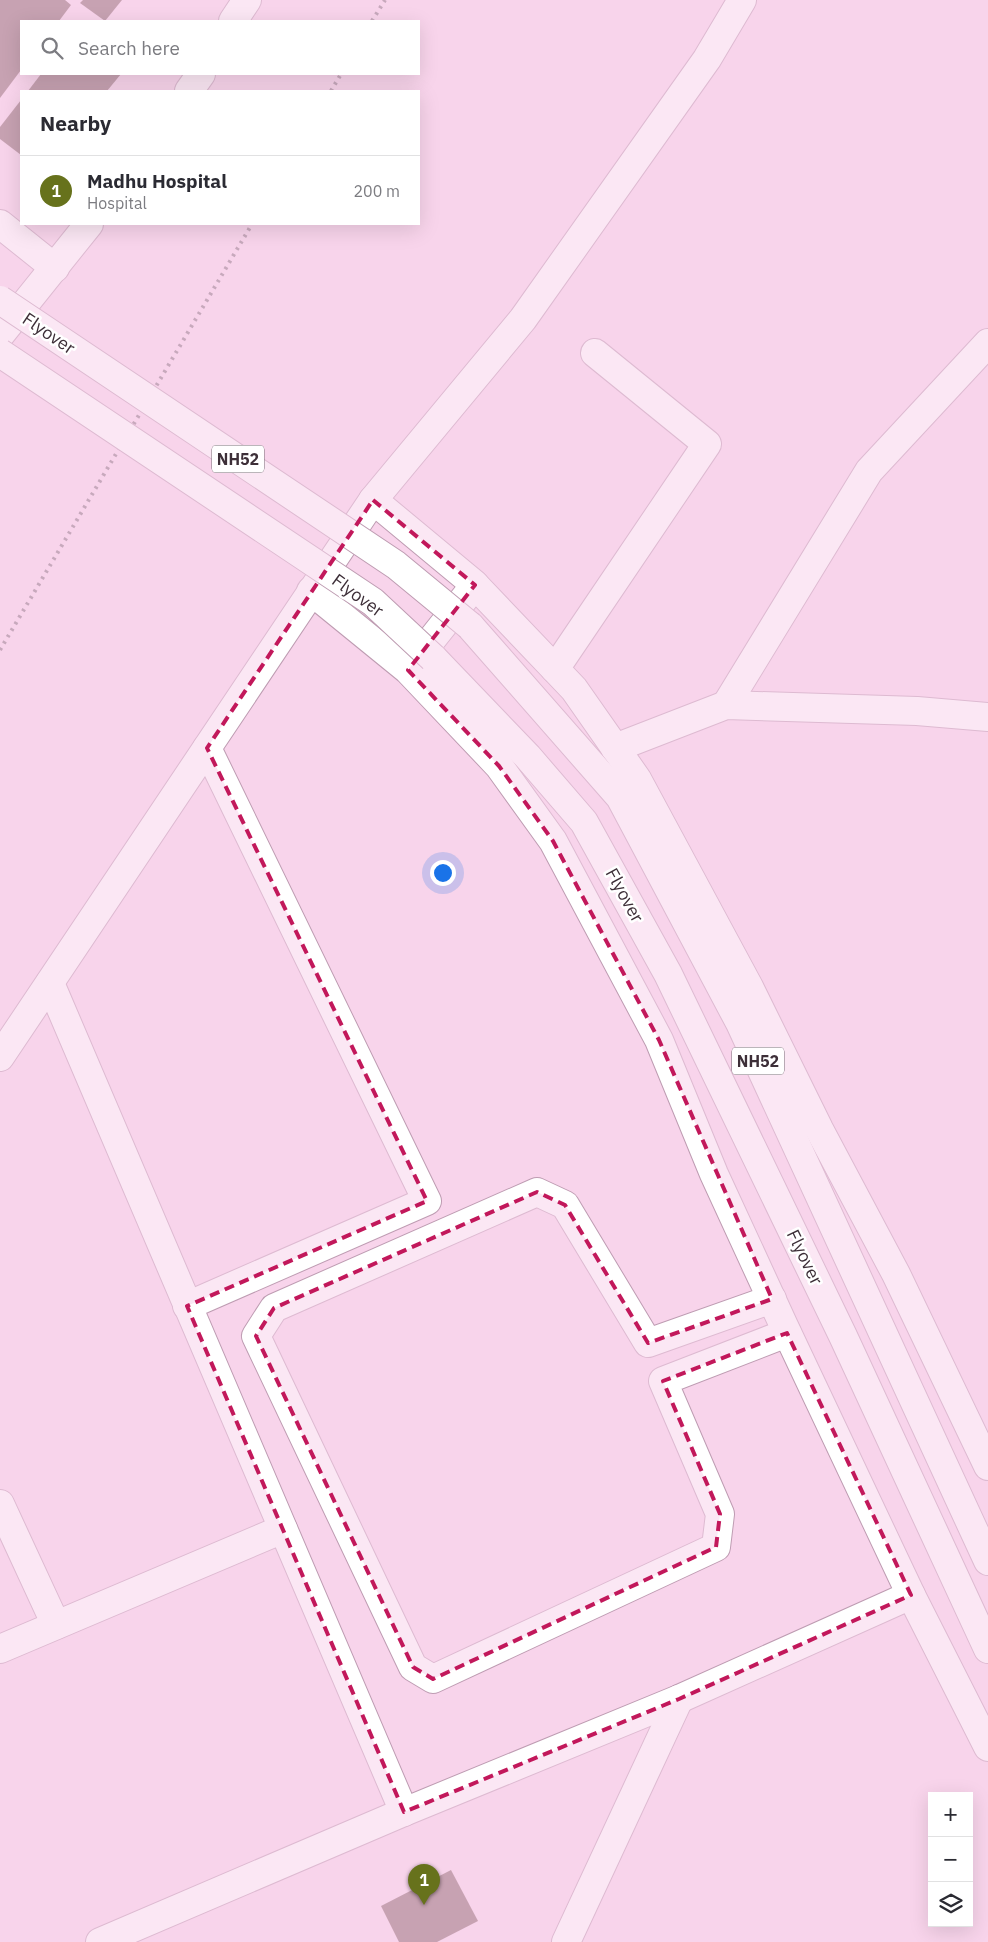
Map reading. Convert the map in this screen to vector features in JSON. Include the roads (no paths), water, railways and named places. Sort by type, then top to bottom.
[{"type":"main road","points":[[235,20],[246,0]]},
{"type":"main road","points":[[0,1057],[372,500],[522,319],[707,59],[742,0]]},
{"type":"main road","points":[[190,90],[200,75]]},
{"type":"main road","points":[[0,224],[55,268]]},
{"type":"main road","points":[[0,335],[88,225]]},
{"type":"main road","name":"Flyover","points":[[0,300],[396,565],[470,626],[620,797],[740,1022],[983,1549]]},
{"type":"main road","points":[[726,705],[869,471],[988,343]]},
{"type":"main road","name":"Flyover","points":[[0,353],[372,602],[433,658],[528,757],[584,822],[668,974],[843,1336],[988,1649]]},
{"type":"main road","points":[[555,668],[707,444],[596,353]]},
{"type":"main road","points":[[372,500],[475,585],[555,668],[574,689],[637,779],[749,987],[819,1129],[896,1274],[988,1466]]},
{"type":"main road","points":[[408,670],[475,585]]},
{"type":"main road","points":[[311,591],[408,670],[499,766],[553,842],[659,1040],[714,1174],[787,1333],[911,1595],[988,1747]]},
{"type":"main road","points":[[615,748],[726,705],[917,711],[988,717]]},
{"type":"main road","points":[[187,1306],[427,1201],[207,748]]},
{"type":"main road","points":[[50,983],[404,1812]]},
{"type":"main road","points":[[772,1299],[648,1342],[566,1205],[536,1192],[274,1308],[256,1336],[413,1666],[432,1679],[716,1547],[720,1514],[663,1381],[787,1333]]},
{"type":"main road","points":[[0,1504],[56,1625]]},
{"type":"main road","points":[[0,1649],[282,1529]]},
{"type":"main road","points":[[100,1942],[404,1812],[679,1699],[911,1595]]},
{"type":"main road","points":[[566,1942],[679,1699]]},
{"type":"railway","points":[[373,20],[385,0]]},
{"type":"railway","points":[[332,90],[340,75]]},
{"type":"railway","points":[[0,650],[251,225]]},
{"type":"place","name":"Madhu Hospital","points":[[424,1905]]}]
